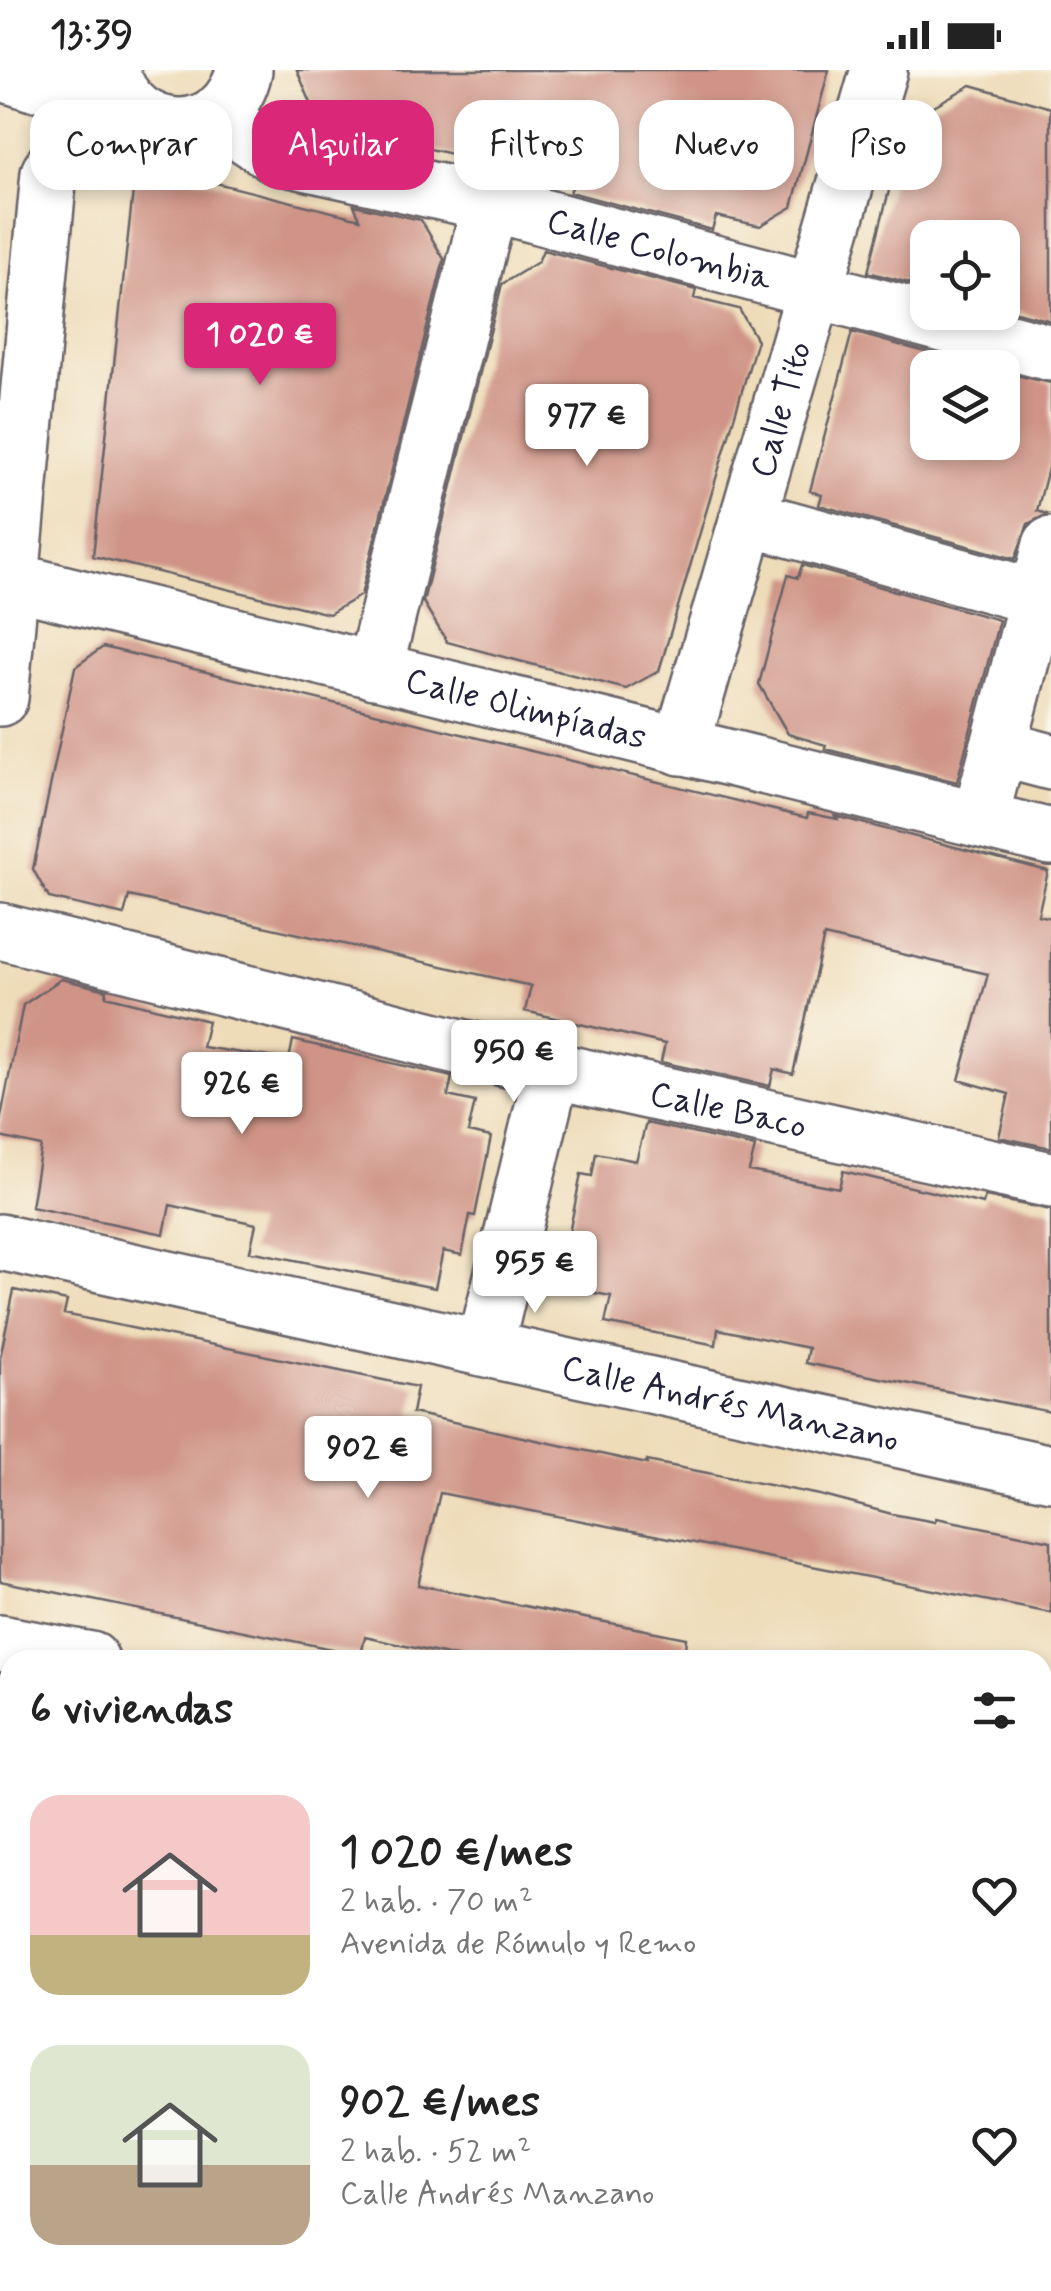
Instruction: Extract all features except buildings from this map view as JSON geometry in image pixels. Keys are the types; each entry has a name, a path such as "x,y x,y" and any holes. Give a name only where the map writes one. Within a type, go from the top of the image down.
{"street":[{"name":"Calle Tito","path":"681,747 879,70"},
{"path":"0,72 33,83 98,71"},
{"path":"98,71 124,100"},
{"path":"84,100 98,71"},
{"name":"Calle Colombia","path":"230,92 278,156 490,203 1051,353"},
{"path":"0,698 6,580 47,190"},
{"path":"374,670 490,203"},
{"path":"749,518 1039,598"},
{"path":"980,818 1051,546"},
{"name":"Calle Olimpíadas","path":"6,580 1051,837"},
{"path":"998,748 1051,762"},
{"name":"Calle Baco","path":"0,931 552,1070 1051,1180"},
{"path":"484,1348 552,1070"},
{"name":"Calle Andrés Manzano","path":"0,1242 1051,1473"},
{"path":"0,1643 37,1650"}]}
